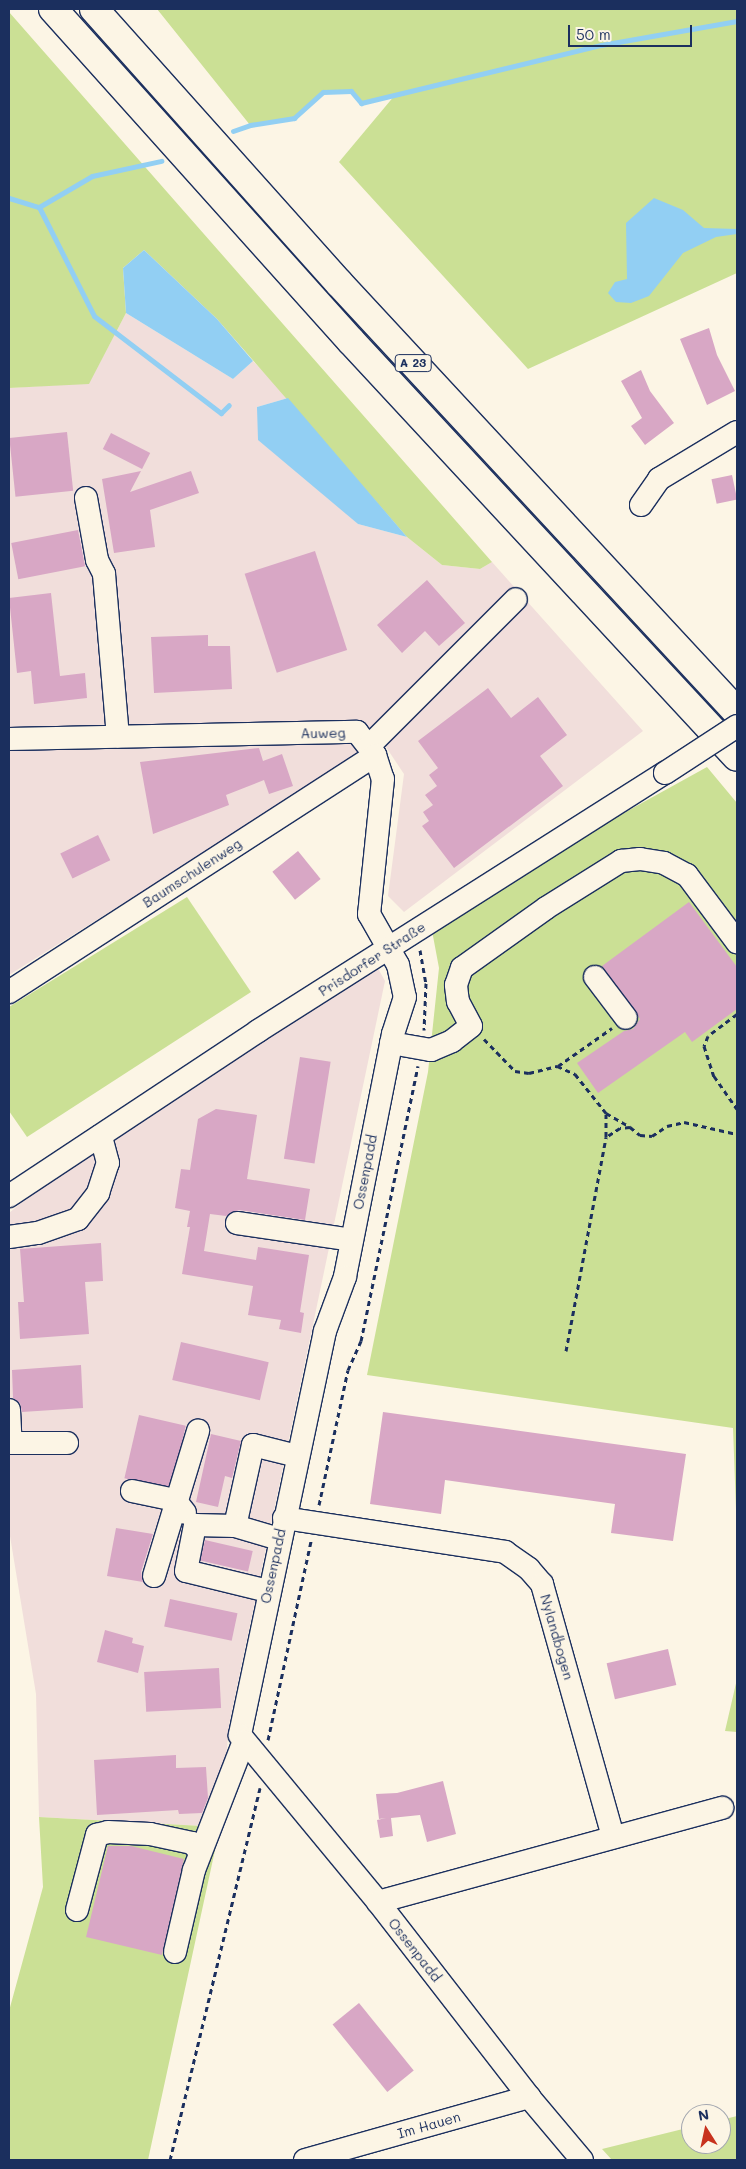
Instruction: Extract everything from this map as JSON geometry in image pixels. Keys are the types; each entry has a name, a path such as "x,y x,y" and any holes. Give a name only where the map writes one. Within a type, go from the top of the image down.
{"highway":[{"name":"A 23","path":"53,9 350,341 737,757"},
{"name":"A 23","path":"94,9 339,284 737,712"}],"street":[{"path":"641,505 659,478 737,432"},
{"path":"86,498 97,560 104,574 118,736"},
{"name":"Baumschulenweg","path":"9,992 372,750 516,599"},
{"name":"Prisdorfer Straße","path":"9,1196 414,932 737,726"},
{"name":"Auweg","path":"9,739 357,732 372,750"},
{"path":"372,750 383,779 369,914 388,950"},
{"path":"391,1043 421,1049 440,1048 471,1026 458,1002 456,986 462,968 546,908 621,861 640,860 664,864 687,875 737,942"},
{"name":"Ossenpadd","path":"388,950 398,965 405,997 391,1043 345,1277 325,1331 240,1722 244,1741 378,1902 530,2096"},
{"path":"595,977 626,1018"},
{"path":"9,1237 38,1234 78,1220 98,1192 108,1163 101,1136"},
{"path":"237,1223 352,1240"},
{"path":"9,1410 11,1443 67,1443"},
{"path":"154,1576 175,1500 198,1431"},
{"path":"235,1526 253,1445 297,1456"},
{"path":"132,1491 175,1500 195,1525 186,1571 268,1590"},
{"name":"Nylandbogen","path":"195,1525 281,1528 315,1523 505,1552 530,1569 542,1584 614,1837"},
{"path":"175,1952 200,1852 244,1741"},
{"path":"378,1902 722,1808"},
{"path":"77,1910 97,1835 108,1832 150,1834 192,1843 200,1852"},
{"path":"530,2096 582,2160"},
{"name":"Im Hauen","path":"305,2160 530,2096"}],"path":[{"path":"170,2160 265,1767 268,1741 348,1370 362,1341 421,1049 426,983 414,932"},
{"path":"737,1014 708,1036 704,1046 714,1076 737,1109"},
{"path":"471,1026 515,1071 529,1073 557,1066 626,1018"},
{"path":"557,1066 575,1074 606,1113 640,1135 652,1136 667,1126 684,1122 737,1134"},
{"path":"566,1351 606,1138 606,1113"},
{"path":"606,1138 620,1128 630,1127"}],"shaded area":[{"path":"126,313 233,379 253,361 288,398 257,407 358,524 407,537 442,565 480,569 492,562 643,731 404,912 388,896 404,774 382,741 9,975 9,388 89,383"},
{"path":"371,956 385,981 229,1725 220,1827 39,1817 36,1694 9,1530 9,1213 101,1137"}],"green space":[{"path":"157,9 737,9 737,273 528,369 339,162 395,95 361,103 351,91 323,92 294,118 250,125"},
{"path":"9,12 492,562 480,569 442,565 407,537 217,319 144,250 123,268 126,313 89,384 9,388"},
{"path":"707,767 737,803 737,1537 733,1428 367,1375 428,1072 439,968 430,920"},
{"path":"187,897 251,992 27,1137 9,1111 9,1007"},
{"path":"737,1679 737,1732 725,1731"},
{"path":"39,1817 220,1827 148,2160 9,2160 9,2011 43,1887"},
{"path":"737,2116 737,2160 612,2160 602,2149 681,2129 681,2154 731,2154 731,2118"}],"water":[{"path":"654,198 683,210 704,228 737,229 737,234 716,237 683,253 649,296 631,303 616,302 608,293 615,282 627,279 626,223"},
{"path":"144,250 217,319 253,361 233,379 126,313 123,268"},
{"path":"288,398 407,537 358,524 258,440 257,407"}],"building":[{"path":"709,328 717,355 735,391 707,405 680,339"},
{"path":"641,370 650,391 674,423 645,445 631,426 642,418 621,381"},
{"path":"67,432 73,491 15,497 9,438"},
{"path":"111,433 150,453 142,469 103,449"},
{"path":"141,471 130,492 191,471 199,493 150,510 155,547 114,553 102,479"},
{"path":"732,475 737,499 717,504 711,479"},
{"path":"78,530 85,566 18,579 11,543"},
{"path":"315,551 347,650 277,673 245,574"},
{"path":"427,580 465,623 439,646 425,631 402,653 377,625"},
{"path":"51,593 60,676 85,673 87,698 34,704 31,671 17,673 9,598"},
{"path":"208,635 208,646 230,646 232,689 154,693 151,637"},
{"path":"488,688 511,718 538,697 567,735 540,756 563,786 454,868 422,826 429,821 423,812 433,805 425,795 437,786 429,775 438,768 418,741"},
{"path":"259,748 263,761 282,754 293,786 269,794 264,780 226,795 229,805 153,834 140,762"},
{"path":"98,835 110,860 73,879 60,853"},
{"path":"298,851 321,879 295,900 272,872"},
{"path":"689,902 737,967 737,1009 692,1042 685,1032 598,1093 577,1063 624,1031 633,1029 640,1019 602,966"},
{"path":"300,1057 331,1062 315,1164 284,1159"},
{"path":"216,1109 257,1115 247,1179 310,1189 305,1220 239,1210 226,1216 210,1214 204,1251 256,1260 258,1247 309,1255 300,1312 304,1313 301,1333 279,1329 281,1320 248,1315 253,1286 182,1274 190,1227 187,1227 190,1211 175,1208 181,1169 190,1170 198,1119"},
{"path":"101,1243 103,1281 85,1282 89,1334 20,1339 18,1302 24,1302 20,1249"},
{"path":"181,1342 269,1362 260,1400 172,1380"},
{"path":"81,1365 83,1408 22,1412 20,1403 13,1398 12,1370"},
{"path":"383,1412 686,1454 673,1541 611,1533 615,1504 445,1480 441,1514 370,1504"},
{"path":"139,1415 186,1426 171,1489 124,1478"},
{"path":"211,1434 241,1441 232,1478 225,1476 218,1507 196,1502"},
{"path":"116,1528 153,1534 141,1572 143,1582 107,1576"},
{"path":"205,1540 253,1551 248,1571 200,1560"},
{"path":"170,1599 237,1613 232,1641 164,1626"},
{"path":"105,1630 133,1638 132,1643 144,1646 138,1673 97,1662"},
{"path":"668,1649 676,1685 615,1699 607,1663"},
{"path":"219,1668 221,1708 146,1712 144,1672"},
{"path":"176,1755 176,1768 206,1767 208,1798 202,1813 179,1814 178,1810 97,1815 94,1760"},
{"path":"443,1781 456,1834 427,1842 420,1815 391,1818 393,1836 380,1838 377,1820 386,1818 379,1819 376,1794 397,1793"},
{"path":"108,1846 131,1846 184,1859 162,1955 86,1937"},
{"path":"359,2003 414,2071 387,2092 333,2024"}],"waterway":[{"path":"233,131 250,125 294,118 323,92 351,91 361,103 601,45 737,21"},
{"path":"39,207 92,176 161,161"},
{"path":"9,198 39,207 94,316 221,413 229,405"}]}
